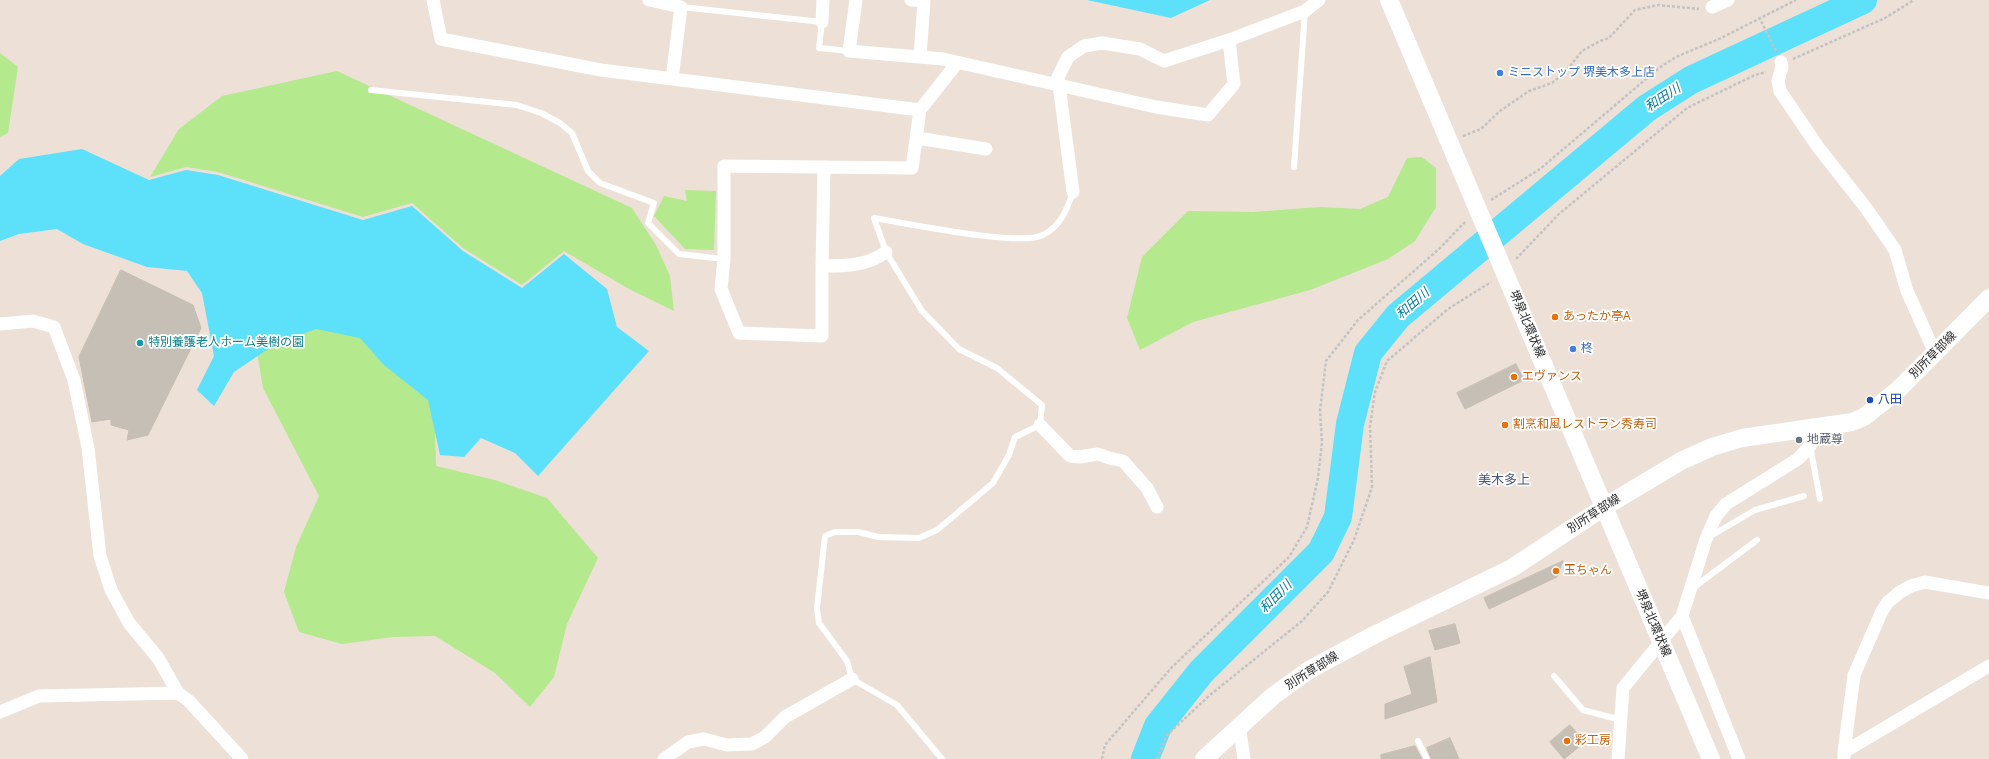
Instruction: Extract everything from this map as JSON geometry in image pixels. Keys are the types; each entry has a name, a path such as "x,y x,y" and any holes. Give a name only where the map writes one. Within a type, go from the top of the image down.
{"main road":[{"name":"堺泉北環状線","path":"1389,0 1711,759"},
{"name":"別所草部線","path":"1204,759 1273,696 1309,670 1374,635 1512,568 1604,507 1681,461 1712,446 1742,438 1852,422 1864,417 1898,390 1989,298"}],"street":[{"path":"433,0 441,39 601,70 920,110"},
{"path":"649,0 681,7 672,79"},
{"path":"822,22 823,0"},
{"path":"856,0 849,51 920,57 958,63 1156,107 1208,116 1234,84 1229,40"},
{"path":"911,0 924,1 920,57"},
{"path":"1073,192 1058,77 1068,56 1084,46 1102,43 1140,49 1164,61 1229,40 1305,11 1319,0"},
{"path":"1712,7 1728,0"},
{"path":"824,167 822,336 739,333 721,289 724,259 724,166 824,167 912,168 920,110 958,63"},
{"path":"1782,65 1778,82 1780,91 1818,147 1866,208 1894,250 1908,291 1935,353"},
{"path":"917,138 986,150"},
{"path":"822,266 856,266 880,257 886,252"},
{"path":"0,324 33,321 54,327 74,380 88,448 100,556 111,590 129,624 158,658 178,693 189,701 242,759"},
{"path":"1040,425 1070,456 1078,457 1098,454 1109,458 1122,460 1147,488 1157,507"},
{"path":"1618,759 1623,688 1682,616 1706,539 1716,516 1726,504 1798,459 1810,446 1812,428"},
{"path":"1844,755 1854,675 1882,611 1888,602 1900,592 1911,586 1925,582 1989,593"},
{"path":"1682,616 1739,759"},
{"path":"1844,755 1989,666"},
{"path":"664,759 688,742 704,739 727,745 752,744 766,737 785,717 852,679"},
{"path":"0,712 39,696 178,693"},
{"path":"1240,725 1244,759"}],"lane":[{"path":"681,7 822,22 819,48 849,51"},
{"path":"1294,167 1305,11"},
{"path":"371,90 517,105 541,113 560,123 572,133 588,171 600,183 654,203 648,223 679,254 724,259"},
{"path":"942,759 897,705 852,679 847,661 819,623 818,608 825,536 836,532 858,532 879,537 919,538 937,530 993,483 1009,454 1015,437 1040,425 1042,405 997,368 959,349 922,311 886,252 874,218 1011,239 1042,236 1057,226 1066,212 1073,192"},
{"path":"1810,446 1820,499"},
{"path":"1706,539 1755,510 1804,496"},
{"path":"1691,589 1757,540"},
{"path":"1554,676 1583,710 1621,720"},
{"path":"1418,741 1426,759"}],"path":[{"path":"1102,759 1105,745 1172,667 1288,557 1307,526 1318,478 1322,442 1320,411 1326,361 1358,320 1480,213 1540,169 1660,68 1676,57 1719,39 1759,17 1796,0"},
{"path":"1157,759 1167,736 1210,695 1302,621 1328,592 1354,540 1372,487 1370,426 1375,392 1387,361 1448,309 1525,249 1559,214 1687,108 1755,75 1782,65 1886,18 1914,0"},
{"path":"1449,142 1481,130 1500,112 1526,93 1552,83 1566,71 1582,52 1600,41 1609,38 1635,10 1658,5 1696,10 1712,7"},
{"path":"1759,17 1782,65"}],"green space":[{"path":"0,53 18,67 8,133 0,137"},
{"path":"337,71 632,208 656,245 670,276 674,311 629,289 564,251 522,285 463,248 412,203 363,217 218,172 186,167 150,177 179,129 222,96"},
{"path":"1422,157 1436,168 1436,207 1415,241 1388,259 1310,290 1193,322 1140,350 1127,318 1142,257 1188,211 1253,212 1320,207 1360,209 1388,197 1407,158"},
{"path":"685,190 716,191 714,250 685,249 654,216 664,196 687,201"},
{"path":"322,318 373,335 434,394 436,466 495,480 547,498 598,558 567,624 554,677 530,707 495,673 435,636 393,637 342,644 299,632 284,592 296,547 319,496 263,388 256,346"}],"water":[{"path":"1087,0 1210,0 1171,18"},
{"path":"82,149 149,180 186,170 218,175 363,220 412,206 463,251 522,288 564,254 607,289 617,327 649,351 538,476 515,453 481,438 464,457 440,455 428,400 384,365 360,338 316,329 277,343 234,372 214,406 197,390 214,356 202,293 187,271 147,267 83,244 57,229 19,234 0,241 0,176 19,159"}],"building":[{"name":"特別養護老人ホーム美樹の園","path":"121,270 193,305 201,328 148,435 127,440 129,430 111,425 111,419 92,422 79,357"},
{"path":"1516,364 1524,380 1465,409 1457,393"},
{"path":"1563,561 1557,577 1489,609 1484,598"},
{"path":"1455,624 1460,643 1435,650 1429,631"},
{"path":"1430,657 1437,702 1385,719 1385,704 1412,694 1404,667"},
{"path":"1570,725 1585,742 1564,759 1550,742"},
{"path":"1450,738 1459,759 1431,759 1427,748"},
{"path":"1415,746 1422,759 1381,759 1381,755"}],"waterway":[{"name":"和田川","path":"1145,759 1158,726 1201,672 1321,552 1338,517 1350,424 1368,353 1398,316 1647,108 1691,80 1863,0"}],"place":[{"name":"ミニストップ 堺美木多上店","path":"1500,73"},
{"name":"あったか亭A","path":"1555,317"},
{"name":"特別養護老人ホーム美樹の園","path":"140,343"},
{"name":"柊","path":"1573,349"},
{"name":"エヴァンス","path":"1514,377"},
{"name":"八田","path":"1870,400"},
{"name":"割烹和風レストラン秀寿司","path":"1505,425"},
{"name":"地蔵尊","path":"1799,440"},
{"name":"玉ちゃん","path":"1556,571"},
{"name":"彩工房","path":"1567,741"}],"district":[{"name":"美木多上","path":"1504,480"}]}
